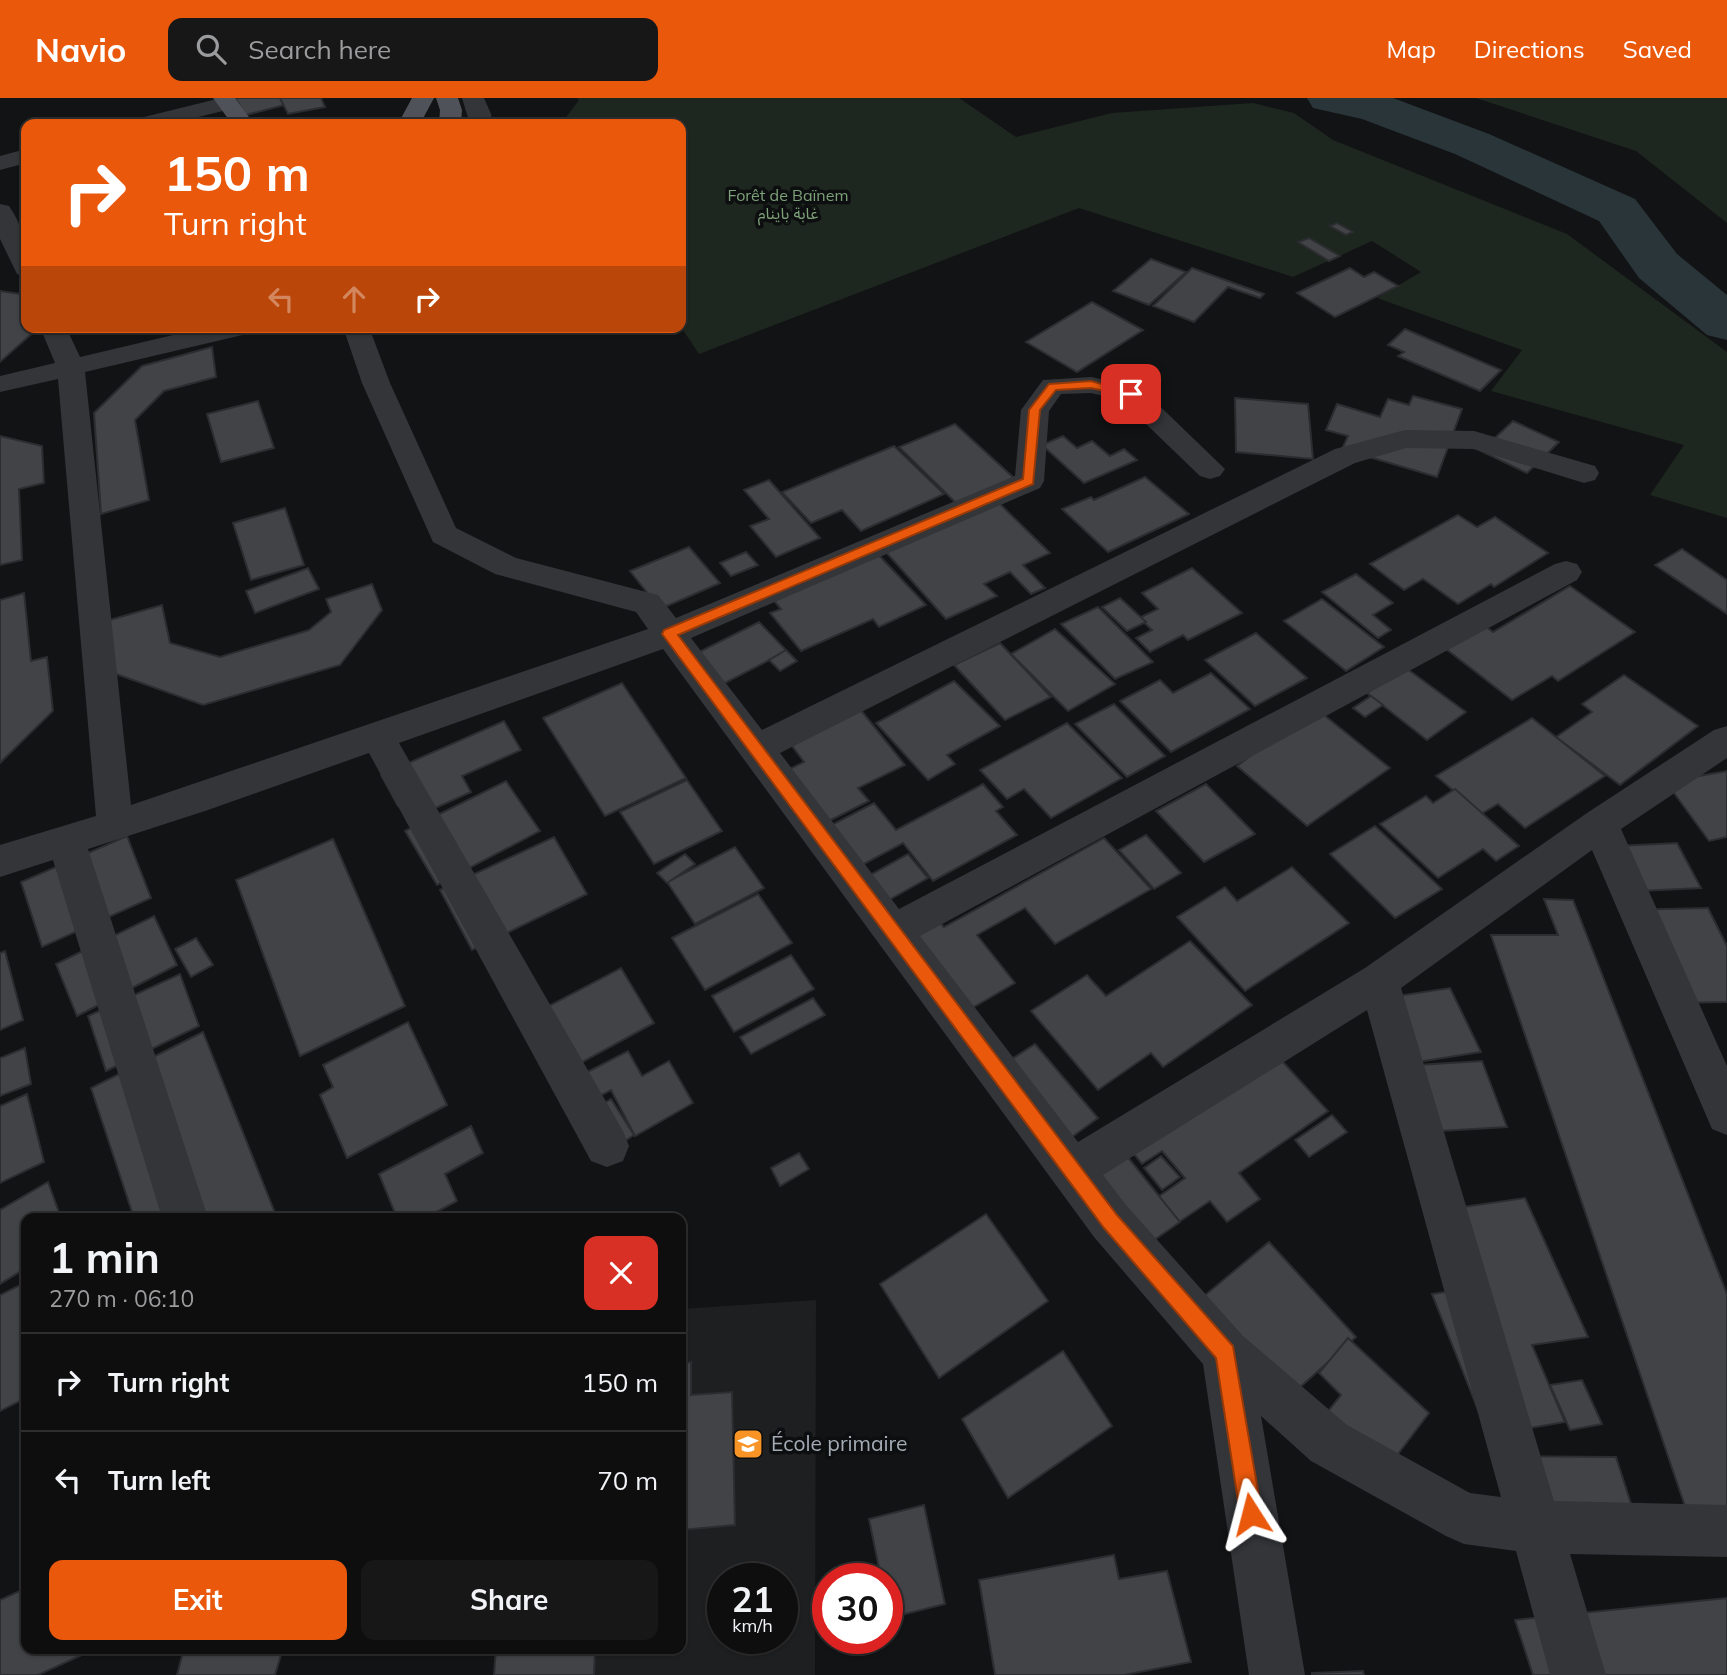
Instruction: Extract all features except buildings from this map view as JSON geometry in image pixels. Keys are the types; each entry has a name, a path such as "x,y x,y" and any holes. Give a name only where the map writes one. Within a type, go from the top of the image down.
{"main road":[{"path":"412,119 423,98"},
{"path":"447,98 450,119"},
{"path":"225,101 239,119"}],"street":[{"path":"473,98 480,119"},
{"path":"162,119 225,101"},
{"path":"0,163 21,157"},
{"path":"0,211 21,258"},
{"path":"55,333 71,368 115,825"},
{"path":"0,384 218,333"},
{"path":"357,333 444,536 506,566 647,603 1110,1221 1226,1353 1329,1443 1464,1518 1535,1527 1727,1531"},
{"path":"0,861 115,825 669,634 1029,481 1035,410 1053,387 1091,385 1131,394 1210,469"},
{"path":"756,749 1345,456 1405,439 1474,440 1584,473"},
{"path":"893,931 1566,572"},
{"path":"377,736 607,1146"},
{"path":"1072,1170 1379,981 1600,824 1727,740"},
{"path":"1600,824 1727,1115"},
{"path":"66,840 183,1213"},
{"path":"1379,981 1578,1675"},
{"path":"1226,1353 1277,1675"}],"shaded area":[{"name":"École primaire","path":"816,1300 815,1563 812,1563 812,1654 815,1654 815,1675 506,1675 509,1654 686,1654 686,1309"}],"green space":[{"name":"Forêt de Baïnem غابة باينام","path":"577,98 959,98 1016,137 1112,113 1253,103 1294,113 1333,140 1567,234 1727,352 1727,518 1650,495 1684,445 1491,391 1522,350 1377,298 1421,272 1372,241 1293,277 1079,208 699,354 685,333 686,119 565,119 579,100"},
{"path":"1476,98 1727,98 1727,223 1636,151"}],"waterway":[{"path":"1330,98 1376,108 1472,144 1617,210 1658,266 1727,323"}],"place":[{"name":"École primaire","path":"748,1444"}],"route":[{"path":"1131,394 1091,385 1053,387 1035,410 1029,481 669,634 1110,1221 1226,1353 1251,1514"}]}
